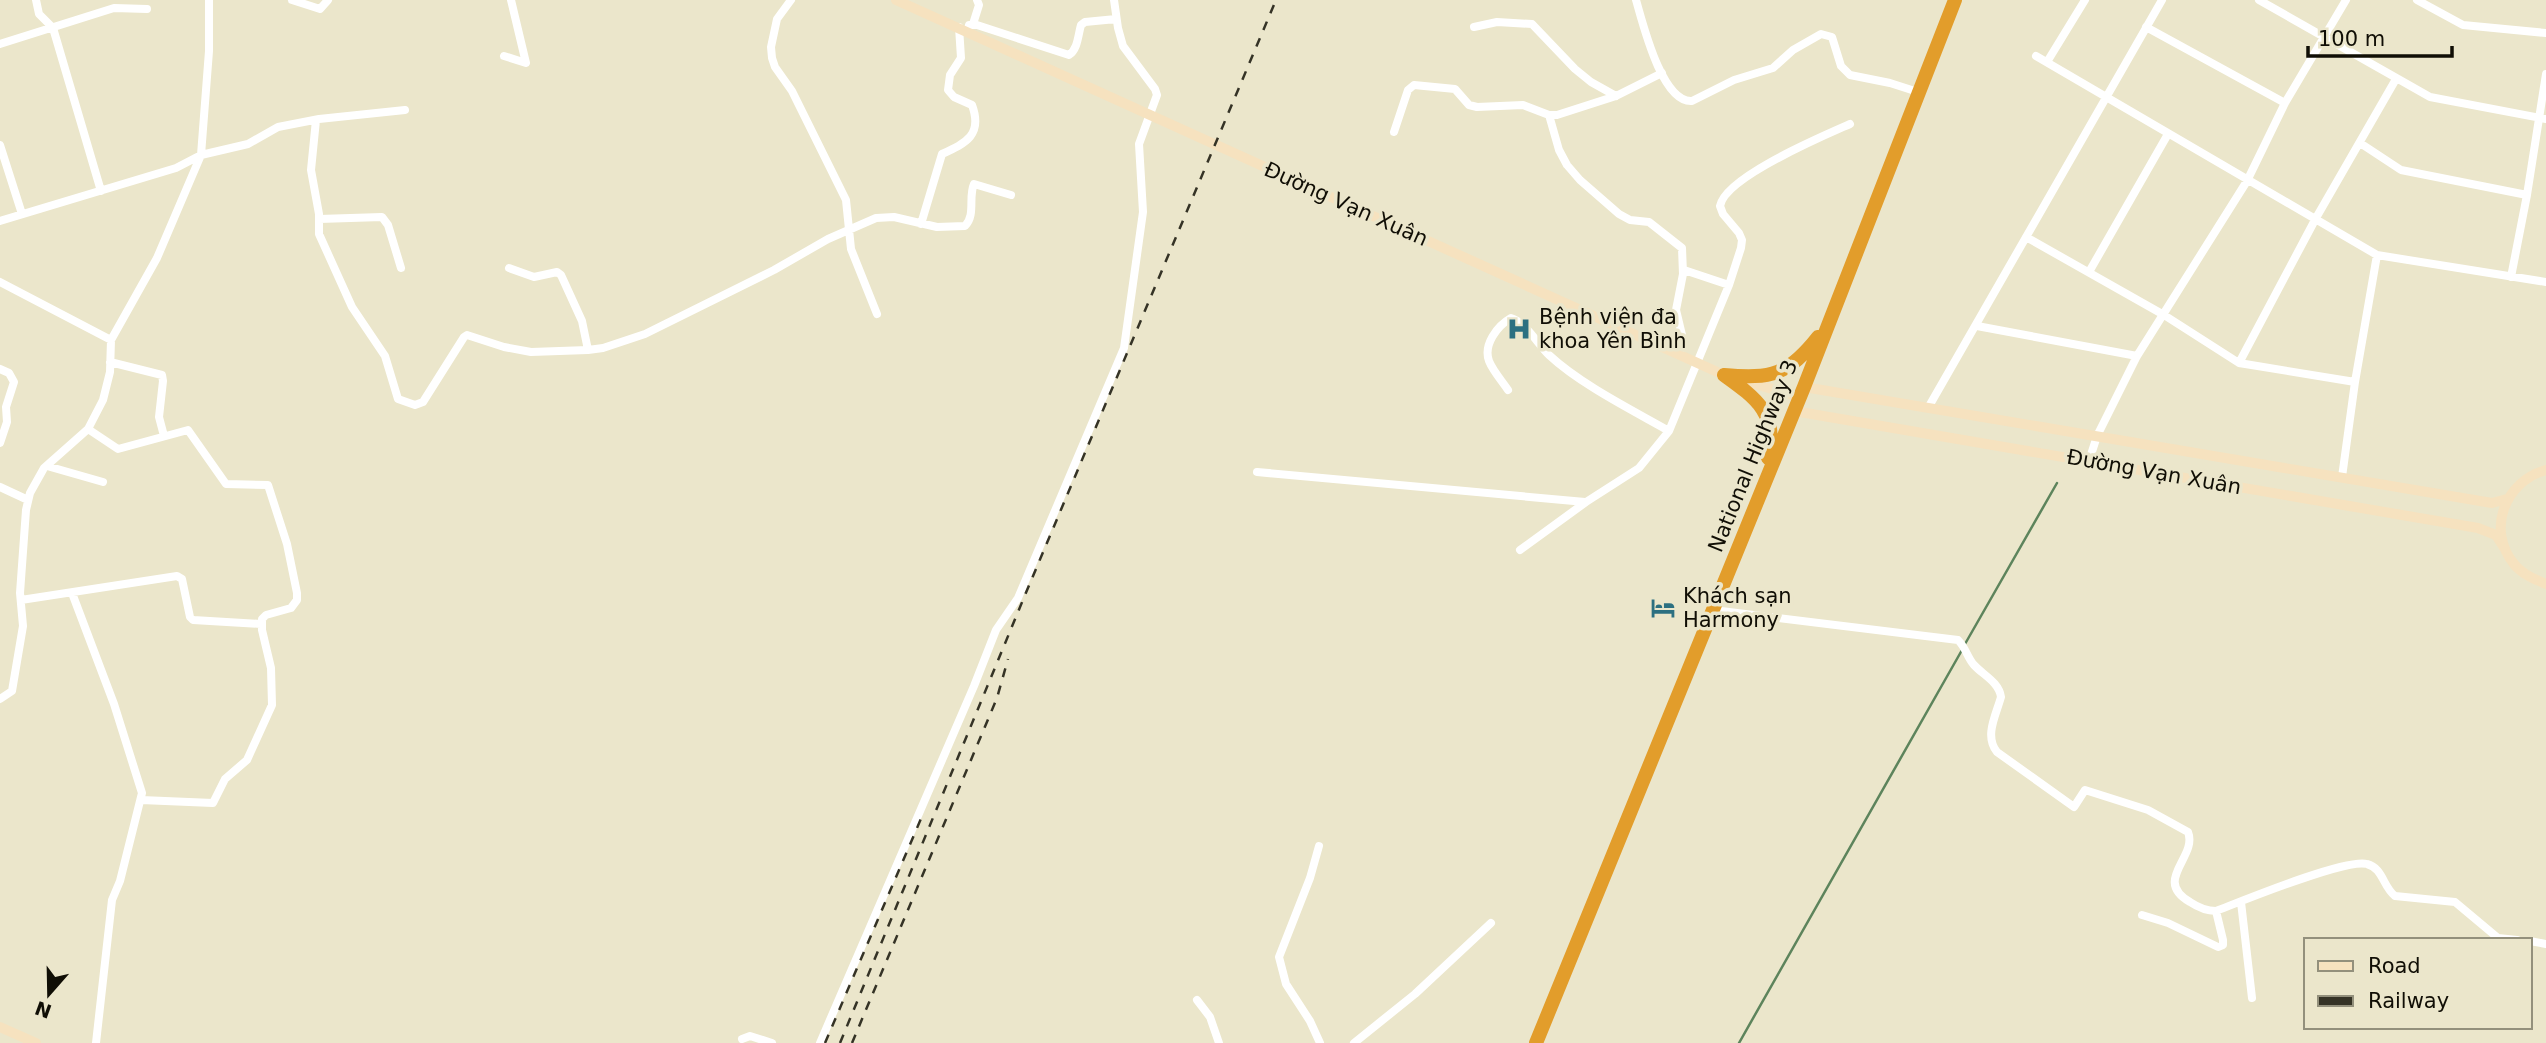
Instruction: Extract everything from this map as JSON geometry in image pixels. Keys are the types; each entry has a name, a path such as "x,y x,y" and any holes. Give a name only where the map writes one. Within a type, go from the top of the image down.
{"highway":[{"name":"National Highway 3","path":"1536,1043 1799,398 1955,0"},
{"path":"1724,375 1765,376 1780,371 1798,360 1828,324"},
{"path":"1724,375 1762,406 1770,423 1771,448 1760,491"}],"street":[{"path":"36,0 39,14 53,28 102,191"},
{"path":"0,699 12,691 23,626 21,600 24,524 28,500 40,473 88,429 103,400 110,372 111,340 157,258 201,155 209,51 209,0"},
{"path":"292,0 320,9 328,0"},
{"path":"504,56 526,63 511,0"},
{"path":"791,0 776,19 771,47 772,58 792,91 846,200 851,249 877,314"},
{"name":"Đường Vạn Xuân","path":"896,0 967,27 1125,106 1724,375 1799,398 2089,461 2478,528 2496,534 2514,565 2528,577 2546,584"},
{"path":"921,224 942,154 960,145 975,131 972,105 954,97 948,90 950,75 961,58 967,27 979,5 977,0"},
{"path":"820,1043 996,630 1018,597 1124,348 1143,212 1139,144 1157,95 1123,46 1114,0"},
{"path":"1636,0 1649,45 1662,73 1679,99 1685,101 1692,101 1734,80 1773,68 1811,38 1827,34 1835,40 1841,66 1850,75 1918,92"},
{"path":"2047,62 2085,0"},
{"path":"1928,408 2162,0"},
{"path":"2259,0 2430,97 2543,119"},
{"path":"2089,461 2097,436 2137,356 2247,181 2285,103 2346,0"},
{"path":"2417,0 2463,25 2546,33"},
{"path":"0,44 53,28 114,4 147,9"},
{"path":"967,27 1023,38 1069,55 1073,53 1081,25 1085,22 1116,19"},
{"path":"1474,27 1497,22 1532,24 1575,69 1616,96"},
{"path":"2146,27 2285,103"},
{"path":"2036,56 2377,255 2546,282"},
{"path":"1394,132 1408,90 1415,85 1455,89 1469,105 1477,107 1523,104 1549,115 1556,115 1616,96 1662,73"},
{"path":"2511,277 2543,119 2546,74"},
{"path":"2239,363 2316,218 2396,79"},
{"path":"0,221 176,168 201,155 248,144 278,127 405,110"},
{"path":"1549,115 1559,150 1567,165 1619,214 1630,220 1648,222 1682,248 1684,270 1675,310 1682,335 1679,355"},
{"path":"316,120 311,170 319,219 318,234 358,317 386,356 396,395 402,401 415,405 423,402 467,335 517,350 589,350 645,334 850,229 884,216 939,227 968,224 971,219 971,189 974,184 1010,195"},
{"path":"1520,550 1639,468 1669,431 1729,285 1742,240 1720,206 1728,190 1800,145 1850,124"},
{"path":"2089,272 2168,134"},
{"path":"2360,143 2401,170 2527,195"},
{"path":"0,145 22,214"},
{"path":"319,219 382,217 388,225 401,268"},
{"path":"2026,237 2164,315 2239,363 2355,382"},
{"path":"2342,477 2377,255"},
{"path":"509,268 534,277 557,272 561,275 582,321 589,350"},
{"path":"1684,270 1729,285"},
{"path":"0,282 111,340"},
{"path":"1508,390 1488,359 1495,332 1511,318 1521,324 1551,358 1604,394 1669,431"},
{"path":"1977,326 2137,356"},
{"path":"110,362 162,375 159,417 163,436"},
{"path":"0,369 9,373 14,382 6,407 7,422 0,443"},
{"name":"Đường Vạn Xuân","path":"1799,398 1928,408 2492,503 2507,499"},
{"path":"88,429 118,449 188,430 193,433 226,484 265,484 271,489 287,544 297,600 289,610 266,615 261,624 270,658 273,695 269,714 247,760 225,779 213,803 141,800"},
{"path":"47,467 103,482"},
{"path":"2505,549 2501,515 2507,499 2519,483 2546,470"},
{"path":"1257,472 1586,502"},
{"path":"0,487 28,500"},
{"path":"21,600 180,576 193,620 261,624"},
{"path":"72,593 114,704 142,793 120,881 112,901 96,1043"},
{"path":"1713,610 1952,638 1964,646 1974,664 2000,690 2001,696 1990,737 1997,752 2074,807 2085,790 2148,810 2188,832 2190,839 2175,880 2176,892 2201,909 2217,911 2322,872 2363,863 2378,870 2390,893 2395,896 2455,902 2498,938"},
{"path":"1319,846 1310,878 1279,957 1286,984 1310,1021 1320,1043"},
{"path":"2241,902 2252,998"},
{"path":"2142,915 2168,923 2218,947 2224,940 2217,911"},
{"path":"1354,1043 1415,994 1491,923"},
{"path":"1197,1000 1210,1017 1219,1043"},
{"path":"0,1027 36,1043"},
{"path":"741,1039 750,1037 772,1043"}],"waterway":[{"path":"1965,644 2057,483"},
{"path":"1739,1043 1962,650"}],"railway":[{"path":"840,1043 1276,0"},
{"path":"852,1043 997,698 1008,659"},
{"path":"825,1043 923,814"}],"place":[{"name":"Bệnh viện đa khoa Yên Bình","path":"1519,329"},
{"name":"Khách sạn Harmony","path":"1663,608"}]}
